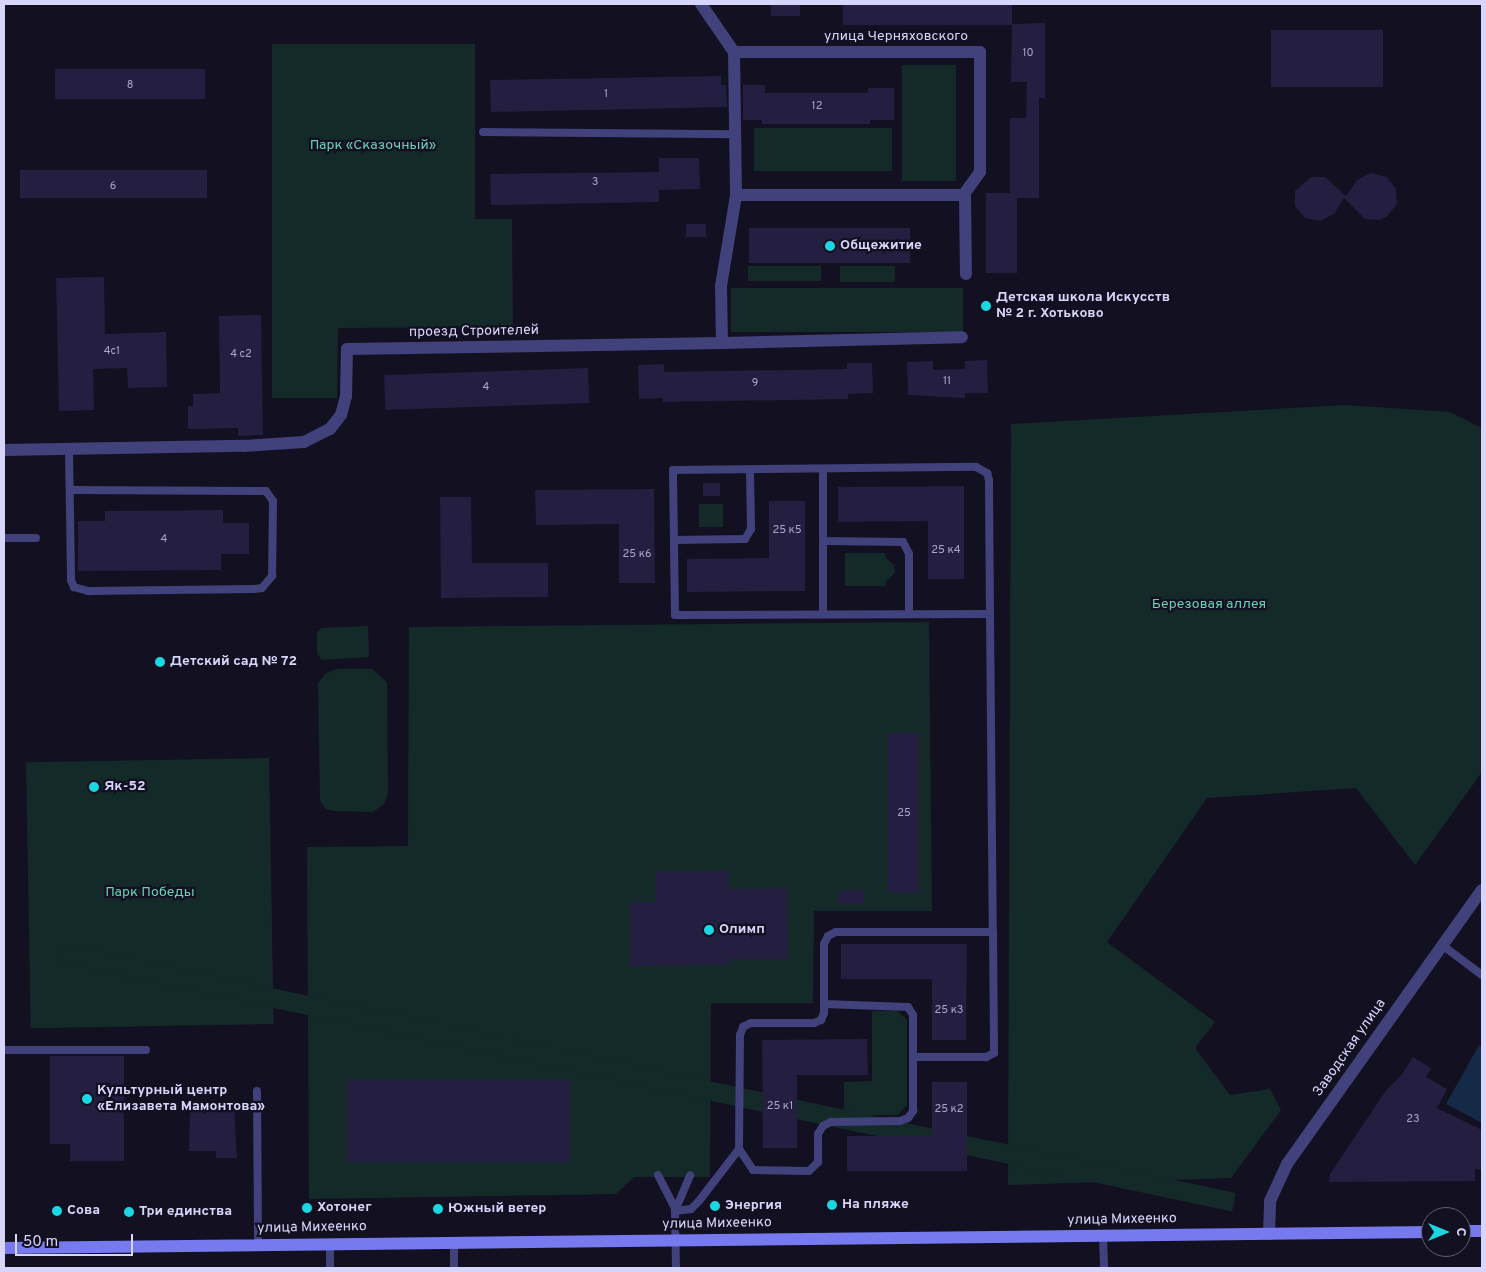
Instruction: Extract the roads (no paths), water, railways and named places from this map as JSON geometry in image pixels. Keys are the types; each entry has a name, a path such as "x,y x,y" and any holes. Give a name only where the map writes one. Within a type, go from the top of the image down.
{"street":[{"path":"701,4 734,52 736,195 721,286 722,343 962,337"},
{"name":"улица Черняховского","path":"734,52 980,52 980,172 962,195"},
{"path":"736,195 965,196 966,274"},
{"name":"проезд Строителей","path":"4,450 253,446 304,442 330,429 341,415 346,396 347,349 722,343"},
{"name":"Заводская улица","path":"1269,1234 1270,1201 1287,1164 1482,890"},
{"name":"улица Михеенко","path":"4,1248 1421,1232"}],"lane":[{"path":"483,132 735,134"},
{"path":"69,449 71,580 79,590 254,589 262,588 272,576 272,501 266,491 70,490"},
{"path":"913,1057 986,1057 994,1053 989,480 982,468 673,470 675,615 990,614"},
{"path":"823,469 823,614"},
{"path":"674,540 745,538 751,529 750,470"},
{"path":"4,538 36,538"},
{"path":"823,541 903,542 909,554 909,614"},
{"path":"824,1004 908,1007 913,1015 913,1111 908,1118 900,1121 831,1122 823,1126 818,1134 818,1162 815,1168 809,1171 758,1171 748,1165 739,1149 740,1035 743,1027 751,1023 814,1023 821,1020 824,1004 824,944 828,936 836,932 993,932"},
{"path":"1442,945 1482,975"},
{"path":"4,1050 146,1050"},
{"path":"257,1091 258,1244"},
{"path":"675,1211 691,1209 739,1149"},
{"path":"658,1175 673,1200 675,1211 676,1268"},
{"path":"675,1211 690,1175"},
{"path":"1103,1236 1104,1268"},
{"path":"454,1242 454,1268"},
{"path":"330,1243 330,1268"}],"water":[{"path":"1479,1045 1482,1047 1482,1123 1446,1104"}],"place":[{"name":"Общежитие","path":"830,246"},
{"name":"Детская школа Искусств № 2 г. Хотьково","path":"986,306"},
{"name":"Детский сад № 72","path":"160,662"},
{"name":"Як-52","path":"94,787"},
{"name":"Олимп","path":"709,930"},
{"name":"Культурный центр «Елизавета Мамонтова»","path":"87,1099"},
{"name":"На пляже","path":"832,1205"},
{"name":"Энергия","path":"715,1206"},
{"name":"Хотонег","path":"307,1208"},
{"name":"Южный ветер","path":"438,1209"},
{"name":"Сова","path":"57,1211"},
{"name":"Три единства","path":"129,1212"}],"park label":[{"name":"Парк «Сказочный»","path":"373,146"},
{"name":"Березовая аллея","path":"1209,605"},
{"name":"Парк Победы","path":"150,893"}]}
